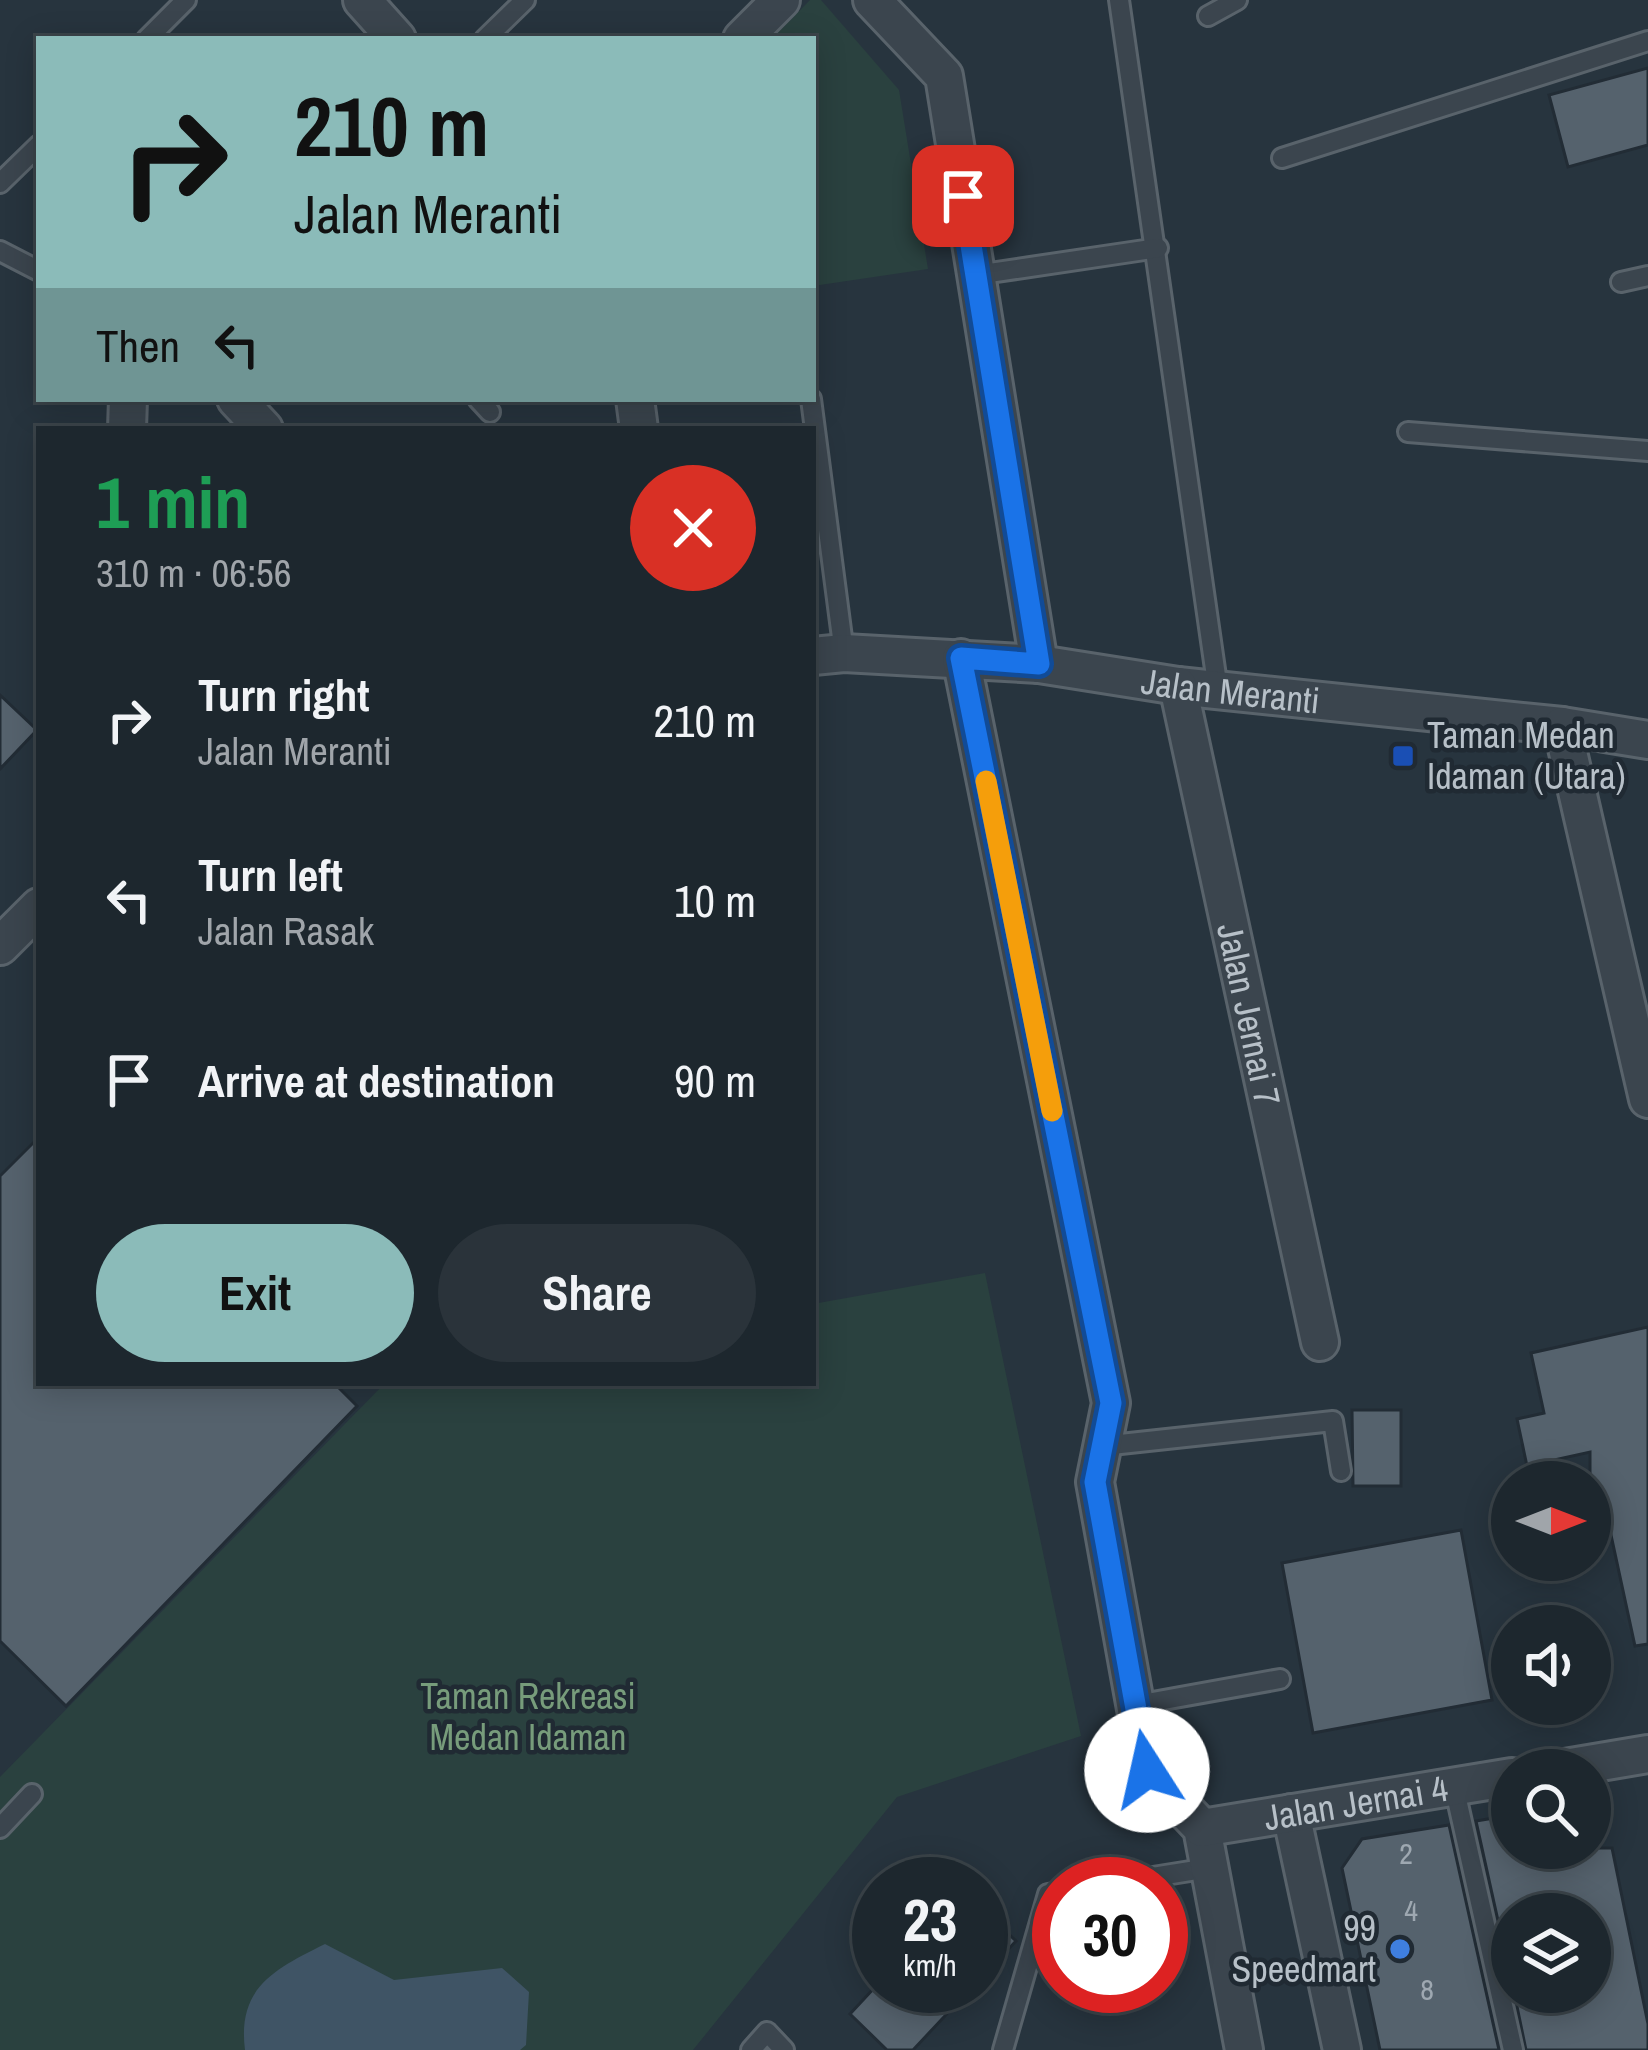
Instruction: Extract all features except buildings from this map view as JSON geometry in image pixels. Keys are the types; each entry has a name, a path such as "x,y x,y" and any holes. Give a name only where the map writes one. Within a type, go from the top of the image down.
{"street":[{"path":"362,0 394,36"},
{"path":"745,36 781,0"},
{"path":"872,0 944,76 1039,664"},
{"path":"239,402 260,426"},
{"name":"Jalan Meranti","path":"828,654 1039,664 1178,686 1562,726 1648,740"},
{"path":"961,658 1111,1403 1095,1482 1147,1770 1202,1828 1244,2050"},
{"name":"Jalan Jernai 7","path":"1178,686 1320,1342"},
{"path":"1562,726 1648,1099"},
{"path":"0,946 36,910"},
{"path":"1611,1765 1646,1762"},
{"name":"Jalan Jernai 4","path":"1202,1828 1491,1780"},
{"path":"1291,1813 1342,2050"}],"lane":[{"path":"149,36 186,0"},
{"path":"488,36 525,0"},
{"path":"1119,0 1218,690"},
{"path":"1208,16 1237,0"},
{"path":"1282,158 1648,41"},
{"path":"0,183 36,148"},
{"path":"976,275 1158,248"},
{"path":"0,251 36,269"},
{"path":"1621,282 1648,276"},
{"path":"1408,432 1648,451"},
{"path":"816,474 828,654"},
{"path":"1102,1446 1333,1420 1340,1471"},
{"path":"1136,1705 1280,1679"},
{"path":"1454,1786 1513,2050"},
{"path":"0,1828 32,1794"},
{"path":"1188,1871 1209,1868"},
{"path":"1003,2050 1032,1949"},
{"path":"752,2050 767,2032 784,2050"}],"green space":[{"path":"810,0 821,0 899,90 928,269 816,286 816,36 775,36"},
{"name":"Taman Rekreasi Medan Idaman","path":"985,1273 1081,1736 897,1797 693,2050 0,2050 0,1777 382,1386 816,1386 816,1303"}],"water":[{"path":"325,1944 394,1980 502,1968 529,1992 526,2045 520,2050 245,2050 247,2010 263,1983"}],"slow traffic":[{"path":"986,781 1052,1111"}],"place":[{"name":"Taman Medan Idaman (Utara)","path":"1403,756"},
{"name":"99 Speedmart","path":"1400,1949"}],"route":[{"path":"963,196 1039,664 961,658 1111,1403 1095,1482 1147,1770"}]}
